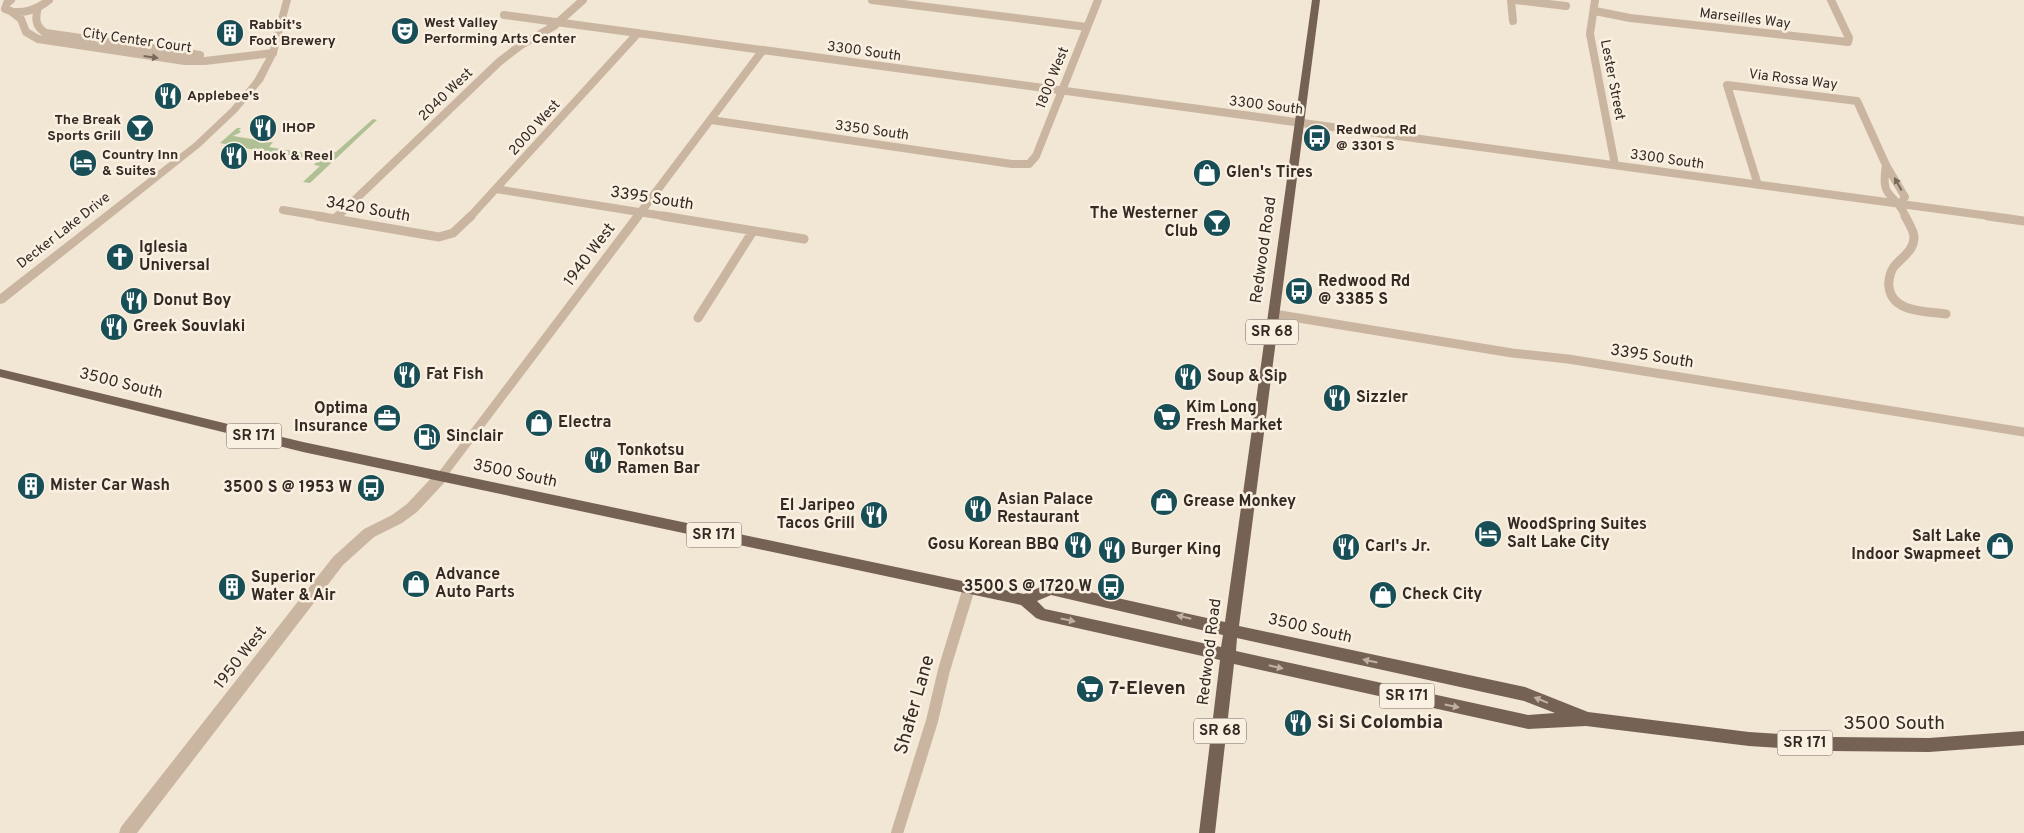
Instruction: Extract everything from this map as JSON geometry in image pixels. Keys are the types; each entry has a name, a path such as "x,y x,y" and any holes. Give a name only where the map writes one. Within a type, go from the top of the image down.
{"main road":[{"name":"Redwood Road","path":"1208,833 1231,629 1316,0"},
{"name":"3500 South","path":"0,373 229,430 440,478 1025,600 1042,614 1528,722 1586,718 1749,739 1831,744 1929,745 2024,738"},
{"name":"3500 South","path":"1025,600 1050,589 1231,629 1274,641 1525,694 1586,718"}],"street":[{"name":"City Center Court","path":"11,0 5,6 5,9 21,19 24,30 29,35 44,40 185,61 204,61 274,50"},
{"path":"12,12 24,12 38,8 49,0"},
{"name":"Decker Lake Drive","path":"0,300 218,126 252,89 274,50 287,0"},
{"name":"2040 West","path":"335,220 499,62 521,45 558,22 583,0"},
{"path":"872,0 1087,27"},
{"name":"1800 West","path":"1029,164 1036,156 1098,0"},
{"path":"1511,0 1513,21"},
{"path":"1515,0 1566,6"},
{"name":"Lester Street","path":"1595,0 1590,34 1615,165"},
{"name":"Marseilles Way","path":"1594,11 1630,18 1848,42 1849,38 1831,0"},
{"name":"City Center Court","path":"38,8 35,16 38,28 46,33 58,36 194,55 274,50"},
{"name":"3300 South","path":"504,15 2024,221"},
{"name":"2000 West","path":"448,236 458,230 638,33"},
{"name":"1940 West","path":"440,478 763,50"},
{"name":"Via Rossa Way","path":"1758,185 1726,85 1857,101 1886,165"},
{"name":"3350 South","path":"711,120 1007,164 1029,164"},
{"path":"1886,165 1883,183 1888,195 1900,204 1911,228 1913,244 1910,251 1892,269 1888,284 1890,295 1896,303 1906,308 1946,314"},
{"path":"1886,165 1905,197 1900,204"},
{"name":"3395 South","path":"496,189 804,240"},
{"name":"3420 South","path":"283,210 431,236 448,236"},
{"path":"698,318 753,231"},
{"name":"3395 South","path":"1274,314 1512,353 1568,359 2024,432"},
{"name":"1950 West","path":"127,833 338,561 369,533 397,519 412,508 440,478"},
{"name":"Shafer Lane","path":"897,833 932,721 944,670 969,588"}],"green space":[{"path":"373,119 377,120 310,183 303,182 320,166 314,165 318,160 283,154 279,155 220,143 237,128 241,128 239,130 241,132 233,136 257,140 260,143 273,142 269,147 323,156 328,152 336,152"}],"place":[{"name":"West Valley Performing Arts Center","path":"405,31"},
{"name":"Rabbit's Foot Brewery","path":"230,33"},
{"name":"Applebee's","path":"168,96"},
{"name":"The Break Sports Grill","path":"140,128"},
{"name":"IHOP","path":"263,128"},
{"name":"Redwood Rd @ 3301 S","path":"1317,138"},
{"name":"Hook & Reel","path":"234,156"},
{"name":"Country Inn & Suites","path":"83,163"},
{"name":"Glen's Tires","path":"1207,173"},
{"name":"The Westerner Club","path":"1217,223"},
{"name":"Iglesia Universal","path":"120,257"},
{"name":"Redwood Rd @ 3385 S","path":"1299,291"},
{"name":"Donut Boy","path":"134,301"},
{"name":"Greek Souvlaki","path":"114,327"},
{"name":"Fat Fish","path":"407,375"},
{"name":"Soup & Sip","path":"1188,377"},
{"name":"Sizzler","path":"1337,398"},
{"name":"Kim Long Fresh Market","path":"1167,417"},
{"name":"Optima Insurance","path":"387,418"},
{"name":"Electra","path":"539,423"},
{"name":"Sinclair","path":"427,437"},
{"name":"Tonkotsu Ramen Bar","path":"598,460"},
{"name":"Mister Car Wash","path":"31,486"},
{"name":"3500 S @ 1953 W","path":"371,488"},
{"name":"Grease Monkey","path":"1164,502"},
{"name":"Asian Palace Restaurant","path":"978,509"},
{"name":"El Jaripeo Tacos Grill","path":"874,515"},
{"name":"WoodSpring Suites Salt Lake City","path":"1488,534"},
{"name":"Gosu Korean BBQ","path":"1078,545"},
{"name":"Salt Lake Indoor Swapmeet","path":"2000,546"},
{"name":"Carl's Jr.","path":"1346,547"},
{"name":"Burger King","path":"1112,550"},
{"name":"Advance Auto Parts","path":"416,584"},
{"name":"Superior Water & Air","path":"232,587"},
{"name":"3500 S @ 1720 W","path":"1111,587"},
{"name":"Check City","path":"1383,595"},
{"name":"7-Eleven","path":"1090,689"},
{"name":"Si Si Colombia","path":"1298,723"}]}
